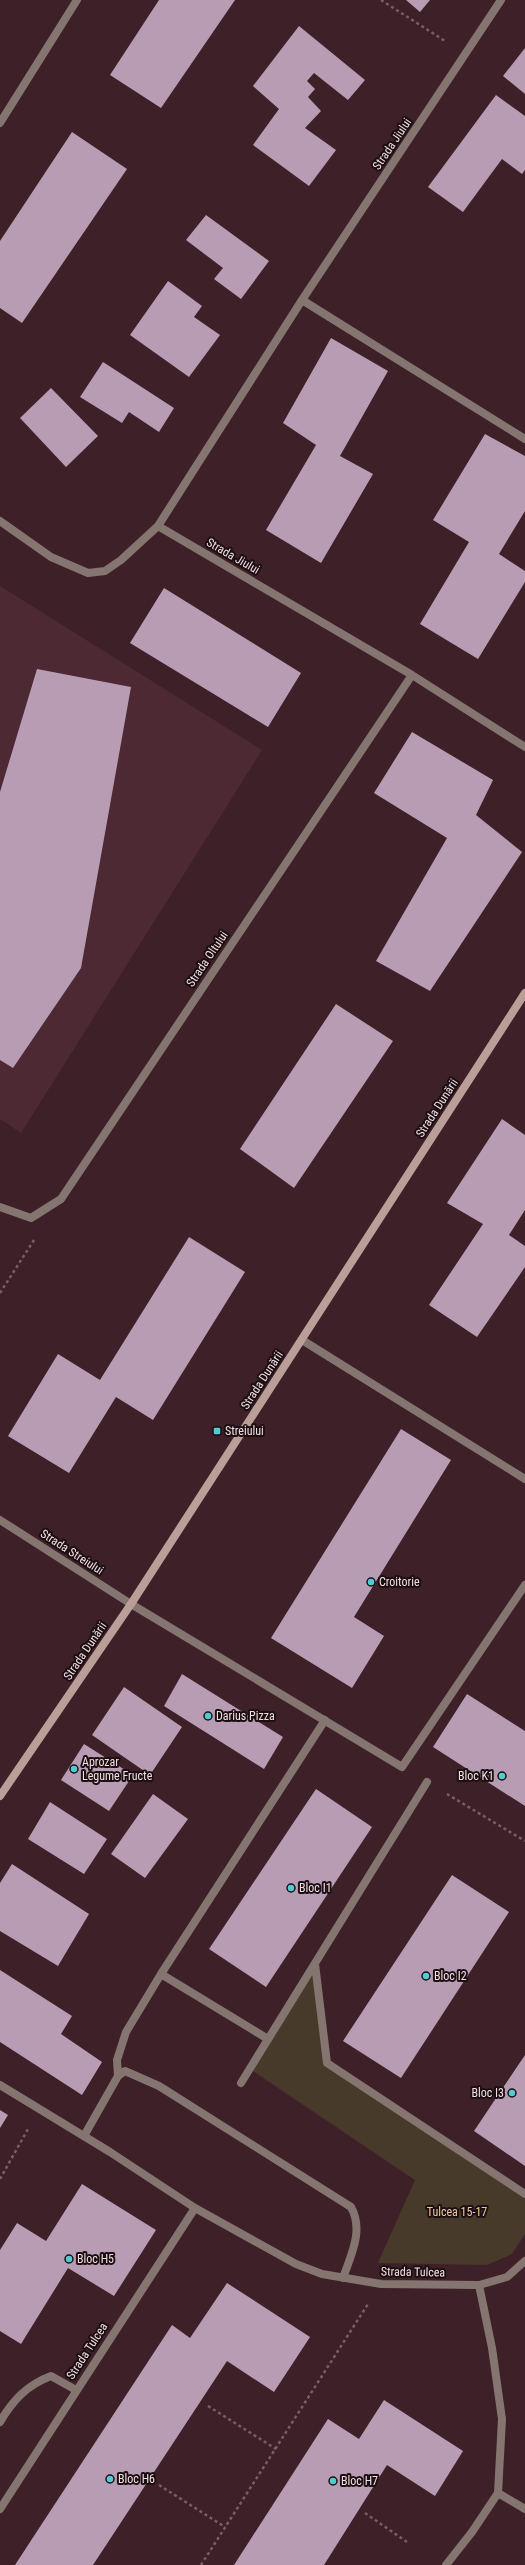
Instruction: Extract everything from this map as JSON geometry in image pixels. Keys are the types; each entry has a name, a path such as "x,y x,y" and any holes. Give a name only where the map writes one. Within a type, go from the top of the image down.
{"street":[{"path":"0,123 77,0"},
{"name":"Strada Jiului","path":"500,0 466,55 302,300 158,526 412,675 525,747"},
{"path":"302,300 525,439"},
{"path":"0,521 51,557 88,573 105,571 121,560 158,526"},
{"name":"Strada Oltului","path":"0,1207 31,1218 61,1199 412,675"},
{"name":"Strada Dunării","path":"0,1796 131,1604 525,993"},
{"path":"302,1340 525,1479"},
{"name":"Strada Streiului","path":"0,1520 131,1604 402,1767 525,1585"},
{"path":"118,2076 117,2060 126,2032 161,1974 325,1720"},
{"path":"241,2084 427,1782"},
{"path":"315,1964 327,2063 525,2194"},
{"path":"161,1974 268,2040"},
{"path":"84,2136 118,2076 125,2071 134,2073 159,2086 351,2207 357,2218 357,2231 343,2278"},
{"name":"Strada Tulcea","path":"0,2085 84,2136 195,2208 296,2264 322,2274 381,2284 479,2285 507,2277 525,2261"},
{"name":"Strada Tulcea","path":"0,2509 195,2208"},
{"path":"446,2565 472,2532 498,2493 502,2419 492,2348 479,2285"},
{"path":"0,2422 21,2393 35,2382 51,2376 76,2390"},
{"path":"498,2493 525,2509"}],"path":[{"path":"381,0 466,55"},
{"path":"0,1293 35,1239"},
{"path":"427,1782 525,1841"},
{"path":"0,2179 39,2109"},
{"path":"201,2565 381,2284"},
{"path":"208,2406 276,2449"},
{"path":"159,2485 225,2528"},
{"path":"365,2513 407,2542"}],"shaded area":[{"path":"0,586 262,750 21,1133 0,1119"}],"green space":[{"name":"Tulcea 15-17","path":"315,1964 327,2063 525,2194 525,2234 512,2254 487,2265 378,2263 415,2180 250,2069"}],"building":[{"path":"159,0 235,0 161,108 110,75"},
{"path":"406,0 430,0 420,12"},
{"path":"299,26 365,80 348,100 314,73 307,81 315,89 308,97 321,111 305,128 336,150 309,186 253,145 279,109 253,86"},
{"path":"525,48 525,94 503,76"},
{"path":"496,95 525,116 525,170 522,174 502,159 463,212 428,187"},
{"path":"72,132 127,169 22,323 0,308 0,241"},
{"path":"206,215 269,261 241,299 214,279 223,268 186,240"},
{"path":"168,281 202,306 194,317 220,335 189,377 130,335"},
{"path":"331,338 388,371 340,456 373,474 321,563 266,530 316,445 283,423"},
{"path":"103,362 174,408 159,432 129,412 122,423 80,397"},
{"path":"51,388 98,436 66,467 20,418"},
{"path":"485,434 525,456 525,511 499,554 525,571 525,582 478,659 420,624 469,542 433,520"},
{"path":"164,588 301,673 268,727 130,643"},
{"path":"37,669 131,687 81,968 13,1068 0,1060 0,792"},
{"path":"412,732 493,780 476,815 522,852 430,991 376,961 447,838 374,793"},
{"path":"336,1004 393,1041 294,1188 240,1149"},
{"path":"502,1119 525,1135 525,1210 509,1235 525,1246 525,1267 477,1337 429,1305 483,1224 447,1203"},
{"path":"189,1237 245,1272 153,1420 116,1397 69,1473 8,1436 58,1354 100,1380"},
{"path":"401,1429 451,1460 354,1617 384,1636 352,1688 271,1638"},
{"path":"182,1674 283,1737 264,1769 164,1706"},
{"path":"124,1687 182,1727 150,1775 92,1735"},
{"name":"Bloc K1","path":"467,1694 525,1731 525,1806 433,1747"},
{"path":"84,1744 133,1775 109,1811 61,1780"},
{"name":"Bloc I1","path":"316,1789 372,1827 266,1987 209,1949"},
{"path":"153,1794 188,1819 145,1878 111,1854"},
{"path":"50,1802 107,1839 84,1874 28,1839"},
{"path":"12,1864 89,1914 58,1966 0,1931 0,1883"},
{"name":"Bloc I2","path":"452,1875 509,1912 401,2078 343,2041"},
{"path":"0,1970 72,2016 61,2034 102,2062 82,2095 0,2042"},
{"name":"Bloc I3","path":"525,2055 525,2166 474,2131"},
{"path":"0,2110 8,2115 0,2128"},
{"name":"Bloc H5","path":"82,2184 156,2230 114,2296 68,2268 21,2344 0,2331 0,2250 17,2223 46,2241"},
{"name":"Bloc H6","path":"227,2283 310,2337 274,2392 227,2361 93,2565 15,2565 172,2325 190,2338"},
{"name":"Bloc H7","path":"384,2400 463,2451 435,2496 387,2465 324,2565 234,2565 328,2419 359,2439"}],"place":[{"name":"Streiului","path":"217,1431"},
{"name":"Croitorie","path":"371,1582"},
{"name":"Darius Pizza","path":"208,1716"},
{"name":"Aprozar Legume Fructe","path":"74,1769"},
{"name":"Bloc K1","path":"502,1776"},
{"name":"Bloc I1","path":"291,1888"},
{"name":"Bloc I2","path":"426,1976"},
{"name":"Bloc I3","path":"512,2093"},
{"name":"Bloc H5","path":"69,2259"},
{"name":"Bloc H6","path":"110,2479"},
{"name":"Bloc H7","path":"333,2481"}]}
